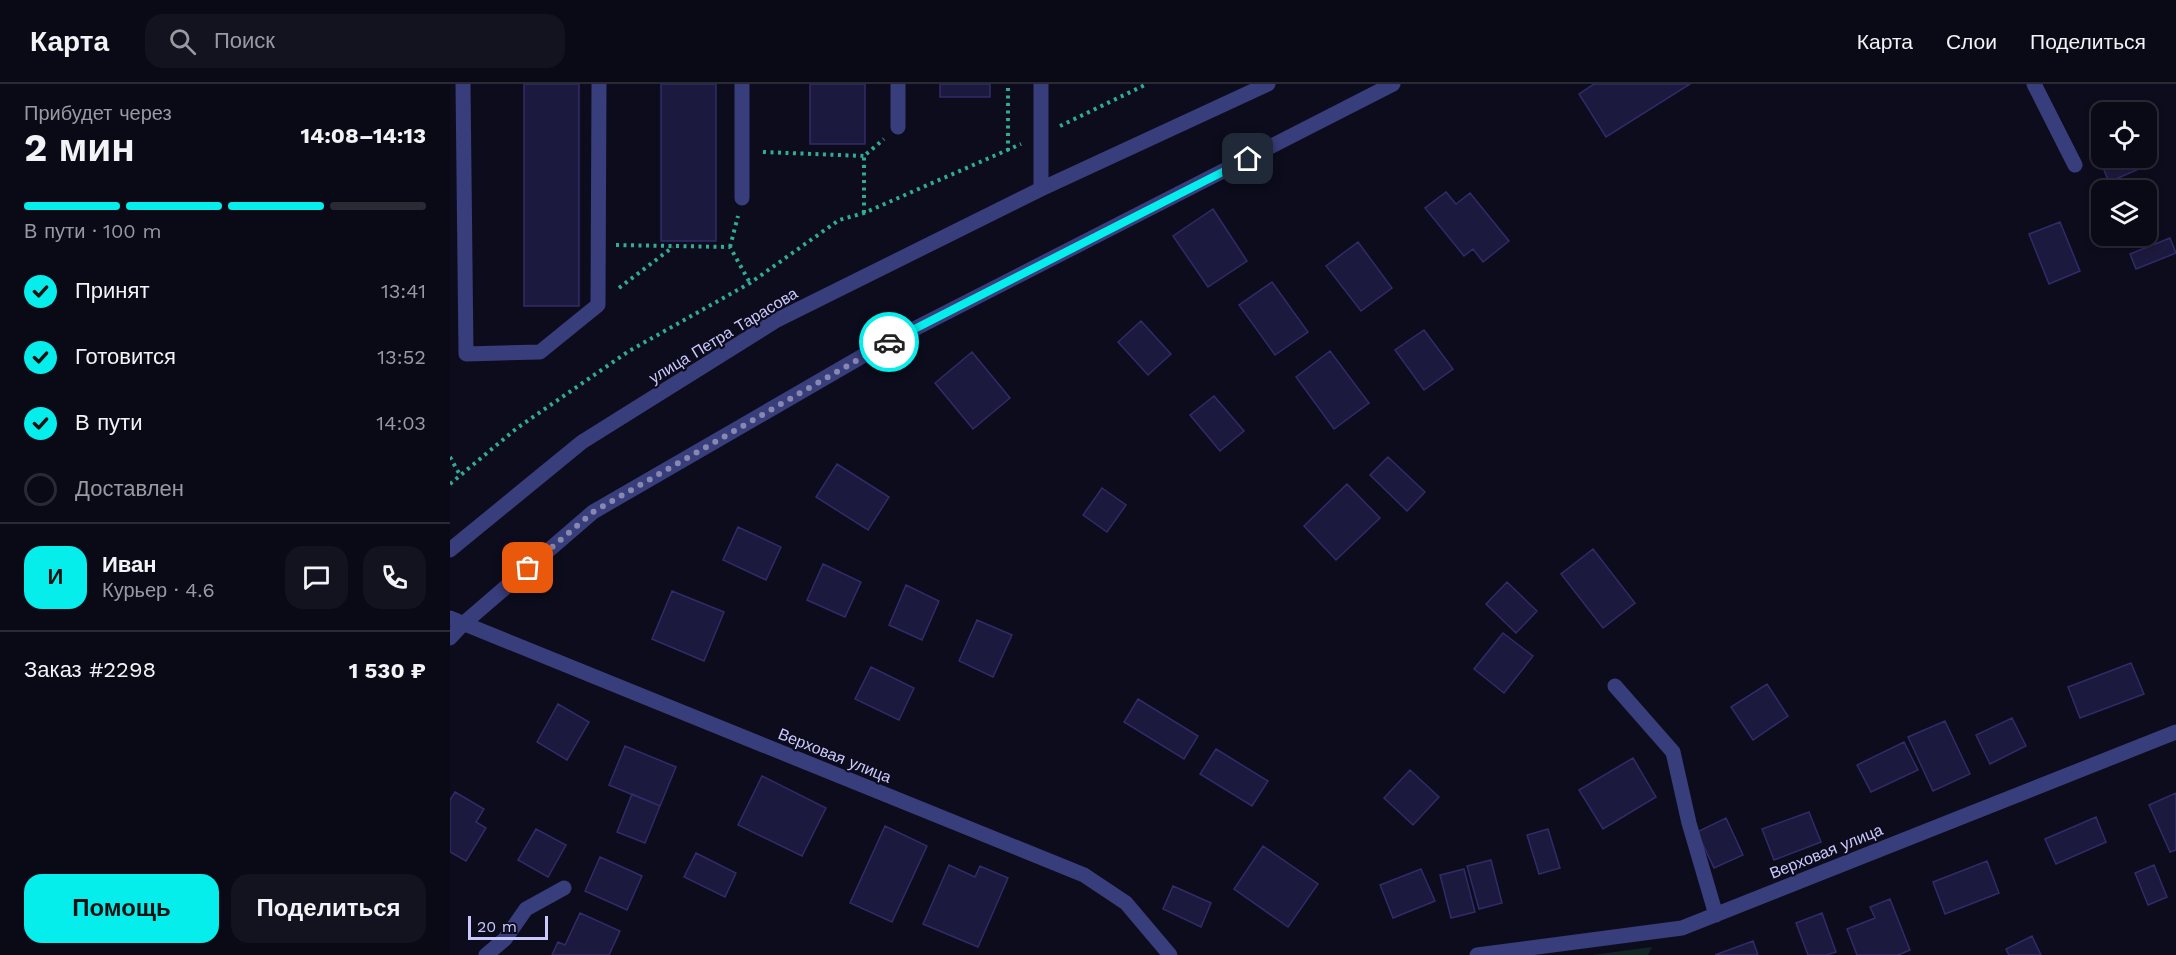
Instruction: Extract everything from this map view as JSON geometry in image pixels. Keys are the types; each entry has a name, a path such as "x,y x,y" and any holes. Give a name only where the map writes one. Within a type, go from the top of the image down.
{"street":[{"path":"463,84 466,354 540,352 598,305 599,84"},
{"path":"742,84 742,198"},
{"path":"898,84 898,127"},
{"path":"1041,84 1041,189"},
{"name":"улица Петра Тарасова","path":"450,550 582,442 777,320 1041,189 1268,84"},
{"path":"450,638 456,621 593,512 873,350 1393,84"},
{"path":"2034,84 2075,165"},
{"name":"Верховая улица","path":"456,621 1084,875 1126,903 1170,955"},
{"path":"1615,686 1673,752 1689,824 1716,915"},
{"name":"Верховая улица","path":"1477,955 1682,928 2176,732"},
{"path":"486,955 505,939 526,909 564,888"}],"path":[{"path":"1008,84 1008,151"},
{"path":"450,484 517,428 629,351 750,282 839,220 864,213 1008,151 1147,84"},
{"path":"742,151 864,156 898,127"},
{"path":"864,156 864,213"},
{"path":"742,198 730,247 750,282"},
{"path":"598,245 730,247"},
{"path":"598,305 673,246"},
{"path":"450,457 460,475"}],"green space":[{"path":"1652,947 1648,955 1592,955"}],"building":[{"path":"524,84 579,84 579,306 524,306"},
{"path":"661,84 716,84 716,241 661,241"},
{"path":"810,84 865,84 865,144 810,144"},
{"path":"940,84 990,84 990,97 940,97"},
{"path":"1594,84 1690,84 1606,137 1579,94"},
{"path":"2103,168 2141,168 2114,180 2108,180"},
{"path":"1446,192 1456,204 1470,193 1509,241 1483,262 1473,249 1464,256 1425,208"},
{"path":"1213,209 1247,261 1208,287 1173,236"},
{"path":"2060,222 2080,271 2049,284 2029,234"},
{"path":"2170,238 2176,253 2136,269 2130,254 2150,246 2157,246 2157,243"},
{"path":"1358,242 1392,288 1361,311 1326,266"},
{"path":"1272,282 1308,332 1275,355 1239,305"},
{"path":"1141,321 1171,354 1148,375 1118,342"},
{"path":"1424,330 1453,369 1424,390 1395,350"},
{"path":"1330,351 1369,403 1334,429 1296,377"},
{"path":"972,352 1010,398 973,429 935,383"},
{"path":"1214,396 1244,431 1220,451 1190,415"},
{"path":"1388,457 1425,492 1407,511 1370,475"},
{"path":"837,464 889,497 868,530 816,497"},
{"path":"1347,484 1380,518 1336,560 1304,526"},
{"path":"1102,488 1126,505 1107,532 1083,515"},
{"path":"738,527 781,547 766,580 723,560"},
{"path":"1593,549 1635,603 1603,628 1561,574"},
{"path":"823,564 861,582 845,617 807,600"},
{"path":"1507,582 1537,611 1516,633 1486,604"},
{"path":"906,585 939,601 922,640 889,625"},
{"path":"672,591 724,612 704,661 652,639"},
{"path":"977,620 1012,635 993,677 959,661"},
{"path":"1503,633 1533,656 1504,693 1474,669"},
{"path":"2131,663 2144,694 2080,718 2068,687"},
{"path":"871,667 914,688 899,720 855,699"},
{"path":"1767,684 1788,716 1753,740 1731,707"},
{"path":"1138,699 1198,736 1184,759 1124,722"},
{"path":"558,704 589,722 567,760 537,742"},
{"path":"2012,718 2026,746 1990,764 1976,735"},
{"path":"1945,721 1970,774 1933,791 1908,737"},
{"path":"1904,742 1918,770 1871,792 1857,765"},
{"path":"625,746 676,767 660,806 609,785"},
{"path":"1216,749 1268,781 1252,806 1200,774"},
{"path":"1633,758 1656,797 1603,829 1579,790"},
{"path":"1410,770 1439,797 1413,825 1384,798"},
{"path":"762,776 826,808 802,856 738,825"},
{"path":"455,792 484,809 476,822 486,828 466,861 450,852 450,800"},
{"path":"2176,793 2176,850 2170,852 2149,805"},
{"path":"632,794 660,806 645,843 617,832"},
{"path":"1809,812 1821,842 1774,860 1762,829"},
{"path":"2096,817 2106,842 2056,864 2045,839"},
{"path":"1726,818 1743,855 1714,868 1697,832"},
{"path":"885,826 927,846 892,922 850,903"},
{"path":"536,829 566,845 548,877 518,860"},
{"path":"1548,829 1560,868 1539,874 1527,835"},
{"path":"1263,846 1318,884 1288,927 1234,889"},
{"path":"696,853 736,873 725,897 684,877"},
{"path":"600,857 642,876 627,910 585,891"},
{"path":"1491,860 1502,903 1479,909 1467,866"},
{"path":"1987,861 1999,893 1945,914 1933,882"},
{"path":"949,865 975,877 980,866 1008,878 978,947 923,924"},
{"path":"2154,865 2167,897 2148,905 2135,873"},
{"path":"1421,869 1435,901 1393,918 1380,885"},
{"path":"1464,869 1475,912 1451,918 1440,875"},
{"path":"1173,886 1211,903 1201,927 1163,909"},
{"path":"1890,899 1910,950 1898,955 1857,955 1847,929 1875,918 1870,907"},
{"path":"580,913 620,931 609,955 552,955 558,942 565,945"},
{"path":"1822,913 1836,952 1827,955 1808,955 1796,923"},
{"path":"2032,936 2041,955 2009,955 2006,949"},
{"path":"1753,941 1758,955 1715,955"}],"way so far":[{"path":"528,568 593,512 889,342"}],"route":[{"path":"889,342 1248,159"}]}
